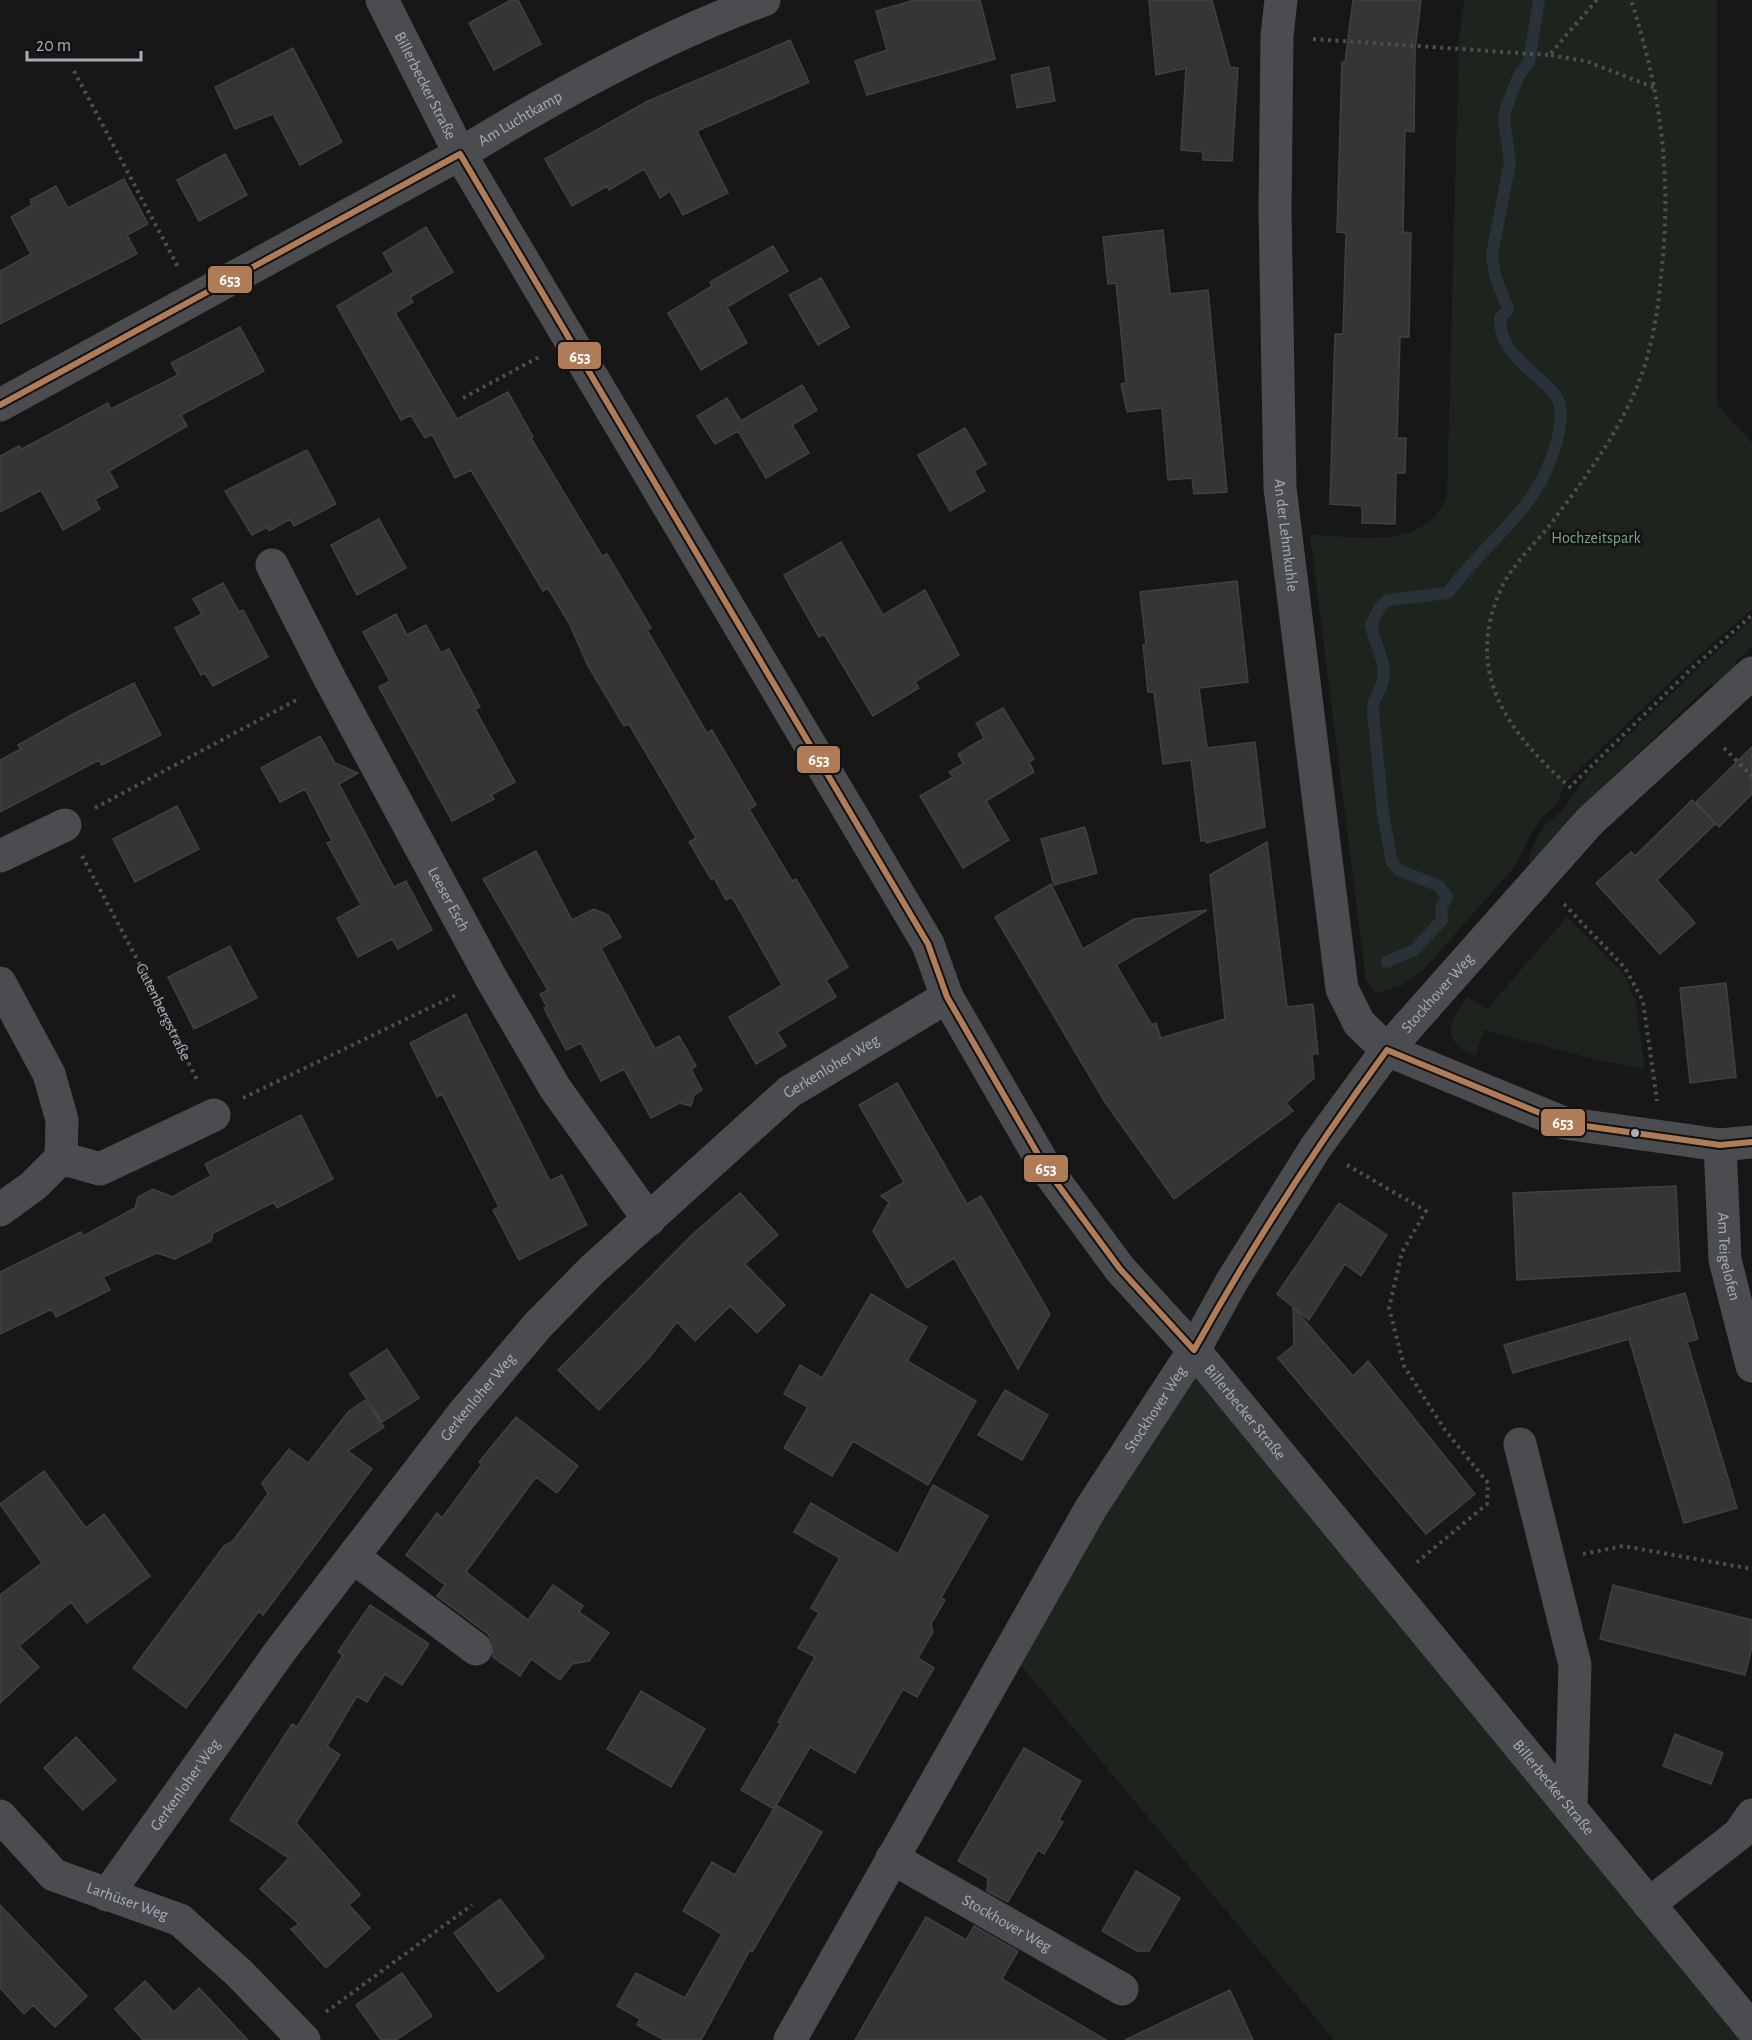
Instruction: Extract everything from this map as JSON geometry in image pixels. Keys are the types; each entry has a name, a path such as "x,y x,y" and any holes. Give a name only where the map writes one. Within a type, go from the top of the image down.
{"street":[{"name":"Billerbecker Straße","path":"382,0 460,154 928,944 947,997 1047,1170 1120,1269 1194,1350 1752,2029"},
{"name":"Am Luchtkamp","path":"0,405 460,154 525,114 715,18 764,0"},
{"name":"An der Lehmkuhle","path":"1281,0 1277,36 1275,211 1280,488 1329,902 1342,989 1359,1023 1387,1050"},
{"name":"Leeser Esch","path":"272,565 331,681 491,978 555,1088 649,1220"},
{"name":"Stockhover Weg","path":"789,2040 1091,1508 1194,1350 1232,1281 1316,1147 1387,1050 1590,820 1752,673"},
{"path":"0,856 65,825"},
{"path":"0,983 49,1074 62,1119 61,1158 33,1186 0,1210"},
{"name":"Gerkenloher Weg","path":"107,1895 281,1650 462,1414 538,1325 592,1270 789,1092 947,997"},
{"path":"1387,1050 1564,1123 1720,1145 1752,1142"},
{"path":"61,1158 100,1169 214,1115"},
{"name":"Am Teigelofen","path":"1720,1145 1725,1260 1752,1366"},
{"path":"1520,1444 1575,1665 1571,1809"},
{"path":"353,1557 476,1649"},
{"path":"1649,1904 1739,1834 1752,1815"},
{"name":"Larhüser Weg","path":"0,1816 54,1875 180,1920 239,1973 301,2036"},
{"name":"Stockhover Weg","path":"892,1858 1122,1989"}],"path":[{"path":"1549,56 1597,0"},
{"path":"1571,788 1539,759 1505,713 1492,687 1486,651 1491,616 1503,585 1583,480 1640,380 1658,314 1667,226 1664,140 1655,88 1631,0"},
{"path":"1277,36 1513,52 1586,61 1655,88"},
{"path":"74,70 196,299"},
{"path":"463,398 571,340"},
{"path":"65,825 331,681"},
{"name":"Gutenbergstraße","path":"65,825 146,976 214,1115"},
{"path":"1538,877 1625,968 1642,1001 1663,1137"},
{"path":"214,1115 262,1086 491,978"},
{"path":"1316,1147 1426,1211 1402,1252 1389,1308 1404,1366 1445,1430 1488,1483 1487,1504 1388,1587"},
{"path":"1549,1560 1623,1546 1752,1569"},
{"path":"301,2036 472,1905"}],"green space":[{"name":"Hochzeitspark","path":"1464,0 1717,0 1717,405 1752,443 1752,609 1686,667 1566,782 1557,803 1541,819 1529,837 1516,865 1424,969 1403,985 1376,993 1366,981 1310,535 1370,538 1408,533 1424,525 1437,513 1447,495 1459,39"},
{"path":"1752,620 1752,647 1735,662 1739,667 1717,688 1711,683 1574,815 1531,863 1528,860 1537,837 1546,824 1562,811 1588,774 1696,670"},
{"path":"1567,917 1623,973 1636,1003 1645,1069 1597,1060 1484,1030 1475,1057 1464,1051 1452,1038 1452,1023 1467,997 1487,1009"},
{"path":"1194,1350 1752,2040 1334,2040 1010,1652"}],"building":[{"path":"511,0 518,0 541,44 494,70 469,23"},
{"path":"915,0 980,0 995,59 867,95 855,61 887,50 876,11"},
{"path":"1149,0 1212,0 1230,67 1238,68 1232,161 1203,160 1203,152 1181,150 1186,68 1156,75"},
{"path":"1353,0 1421,0 1415,50 1414,132 1405,131 1403,232 1411,233 1409,337 1400,337 1397,438 1406,438 1405,473 1396,473 1395,524 1362,523 1362,506 1330,504 1335,334 1343,334 1346,233 1337,232 1342,62 1345,62"},
{"path":"790,40 809,82 697,131 728,193 683,215 670,191 660,198 644,169 609,190 607,186 572,206 545,159 646,102"},
{"path":"293,48 342,142 300,165 273,114 235,129 215,87"},
{"path":"1049,67 1055,101 1017,108 1011,75"},
{"path":"225,154 247,195 199,221 177,180"},
{"path":"124,179 148,224 127,235 137,254 0,324 0,271 31,254 11,217 32,205 30,200 56,186 68,208"},
{"path":"426,227 453,272 410,297 413,302 395,313 457,419 508,392 533,437 531,438 602,556 607,554 651,628 647,630 707,733 712,730 756,805 749,809 792,881 796,879 848,967 826,980 836,997 777,1032 786,1046 756,1064 729,1017 782,985 732,897 726,900 714,878 711,879 689,842 696,838 675,802 629,724 624,726 588,666 570,625 548,588 543,591 471,470 455,478 432,434 425,438 411,415 401,420 337,306 394,272 383,253"},
{"path":"1163,230 1170,294 1208,290 1227,492 1194,494 1192,478 1168,480 1162,408 1127,412 1121,384 1126,383 1116,283 1108,284 1103,237"},
{"path":"773,246 788,271 727,307 747,343 701,370 668,313 712,286 710,282"},
{"path":"821,278 849,327 818,345 789,295"},
{"path":"240,327 264,371 181,415 187,426 109,471 118,487 95,499 100,509 63,530 41,490 0,512 0,456 19,446 22,449 108,403 111,409 178,375 171,363"},
{"path":"802,385 817,410 792,425 809,453 766,478 738,431 715,444 697,416 727,398 741,421"},
{"path":"965,428 986,464 974,471 985,491 950,511 918,455"},
{"path":"307,450 336,504 294,526 290,519 269,531 267,527 252,535 225,491"},
{"path":"379,519 406,568 357,595 331,545"},
{"path":"841,542 883,615 925,590 959,655 915,682 919,688 873,716 824,634 819,637 784,575"},
{"path":"1237,581 1248,682 1199,688 1207,748 1255,742 1265,827 1206,843 1206,840 1201,841 1191,760 1163,764 1154,692 1148,692 1143,645 1146,644 1140,592"},
{"path":"223,583 239,612 243,610 268,657 213,686 205,673 201,675 175,628 202,614 193,599"},
{"path":"396,614 407,635 426,625 441,653 449,649 480,707 475,709 515,782 491,795 494,799 452,821 379,687 390,681 363,632"},
{"path":"134,683 161,735 102,765 99,760 0,812 0,760 21,749 18,745"},
{"path":"1003,708 1034,759 1029,762 1034,772 986,801 1009,840 963,868 920,796 953,777 949,772 963,764 958,754 984,738 976,723"},
{"path":"320,736 335,763 358,773 339,784 394,887 406,881 432,930 398,949 392,939 358,957 337,918 361,905 327,843 332,841 305,789 280,802 261,768"},
{"path":"1752,747 1752,794 1719,827 1696,802"},
{"path":"1692,800 1715,824 1657,880 1695,923 1660,954 1596,883 1631,852 1635,856"},
{"path":"177,806 199,849 135,882 113,839"},
{"path":"1085,827 1097,873 1054,885 1041,839"},
{"path":"1267,842 1287,1007 1313,1004 1318,1054 1312,1054 1314,1078 1286,1103 1293,1111 1174,1199 1105,1102 995,917 1051,884 1083,949 1134,919 1207,910 1116,965 1152,1025 1156,1023 1161,1038 1225,1019 1210,875"},
{"path":"536,851 572,920 594,909 608,915 621,937 601,948 655,1049 679,1036 696,1066 691,1069 702,1090 694,1095 691,1106 680,1103 651,1118 624,1069 601,1081 581,1043 566,1050 544,1008 547,1007 540,994 548,990 483,879"},
{"path":"230,946 257,998 194,1029 168,977"},
{"path":"1726,983 1736,1077 1690,1083 1680,988"},
{"path":"466,1014 550,1181 562,1175 587,1225 519,1260 493,1210 499,1207 442,1094 437,1097 410,1043"},
{"path":"897,1083 967,1204 981,1196 1050,1314 1018,1369 954,1258 907,1288 873,1231 889,1202 881,1196 904,1182 859,1105"},
{"path":"301,1115 333,1179 277,1208 274,1202 213,1233 211,1241 175,1259 157,1253 103,1277 110,1290 56,1317 52,1309 0,1334 0,1272 81,1232 83,1236 135,1208 138,1197 153,1189 172,1197 211,1176 205,1164"},
{"path":"1676,1186 1680,1271 1517,1280 1513,1193"},
{"path":"740,1193 778,1235 745,1264 785,1305 757,1333 730,1306 695,1341 677,1322 648,1359 599,1410 558,1370 694,1233"},
{"path":"1339,1203 1387,1235 1361,1276 1345,1264 1309,1320 1277,1294"},
{"path":"1685,1293 1698,1339 1687,1342 1737,1508 1684,1523 1629,1339 1513,1373 1504,1345"},
{"path":"871,1294 927,1327 907,1361 976,1401 928,1485 853,1441 832,1476 784,1448 808,1407 784,1394 800,1365 822,1378"},
{"path":"1293,1307 1353,1376 1368,1361 1475,1494 1426,1534 1278,1358 1294,1345"},
{"path":"387,1349 419,1398 382,1422 350,1374"},
{"path":"1005,1390 1048,1415 1022,1460 978,1435"},
{"path":"365,1400 384,1427 348,1451 372,1469 263,1615 259,1611 186,1708 133,1668 224,1546 233,1541 268,1494 262,1483 289,1449 308,1463 349,1411"},
{"path":"516,1417 578,1466 557,1493 536,1477 466,1572 528,1620 553,1585 583,1606 579,1612 609,1633 589,1661 572,1664 560,1680 531,1659 520,1676 493,1657 493,1642 488,1634 437,1596 445,1585 406,1555 437,1513 442,1518 482,1464 479,1462"},
{"path":"44,1471 86,1528 104,1514 150,1576 87,1623 71,1602 19,1646 39,1667 0,1703 0,1595 42,1563 0,1504"},
{"path":"933,1485 988,1516 941,1598 945,1600 931,1624 933,1632 918,1658 934,1668 917,1697 903,1689 855,1773 810,1747 774,1809 741,1790 781,1723 778,1722 815,1657 798,1648 819,1613 811,1608 840,1558 794,1532 811,1503 898,1554"},
{"path":"1613,1585 1752,1620 1752,1647 1745,1675 1600,1639"},
{"path":"370,1605 429,1644 402,1685 385,1674 367,1702 357,1696 327,1746 340,1755 296,1823 360,1895 349,1905 370,1928 326,1968 291,1929 299,1924 260,1889 289,1858 230,1820 292,1724 297,1727 343,1655 338,1652"},
{"path":"641,1691 705,1729 671,1787 607,1749"},
{"path":"1675,1734 1723,1753 1711,1784 1663,1766"},
{"path":"76,1737 116,1780 83,1810 44,1768"},
{"path":"1024,1748 1081,1781 1059,1820 1063,1822 1044,1854 1038,1850 1008,1902 987,1891 988,1878 958,1861"},
{"path":"776,1805 822,1832 752,1952 750,1950 701,2040 664,2040 637,2025 640,2019 617,2006 636,1973 685,1998 722,1934 683,1911 712,1862 735,1875"},
{"path":"1136,1871 1180,1898 1149,1951 1137,1951 1102,1931"},
{"path":"500,1899 544,1957 498,1992 454,1933"},
{"path":"0,1905 87,1996 55,2027 33,2005 24,2014 0,1988"},
{"path":"926,1917 966,1940 974,1926 1018,1951 1002,1979 1106,2040 855,2040"},
{"path":"402,1973 432,2016 396,2040 381,2040 356,2005"},
{"path":"145,1981 174,2012 199,1988 248,2040 143,2040 115,2009"},
{"path":"1230,1990 1253,2040 1125,2040 1194,2007"}],"waterway":[{"path":"1387,962 1414,950 1442,920 1441,908 1447,897 1439,886 1399,870 1392,862 1383,814 1373,712 1374,701 1382,685 1384,674 1371,625 1380,607 1388,600 1448,593 1532,496 1551,460 1559,430 1561,416 1559,403 1554,393 1519,360 1505,342 1500,318 1508,309 1495,276 1492,255 1510,162 1504,120 1506,108 1519,75 1529,62 1539,0"}],"transit line":[{"name":"653","path":"460,154 928,944 947,997 1047,1170 1120,1269 1194,1350"},
{"name":"653","path":"0,405 460,154"},
{"name":"653","path":"1387,1050 1564,1123 1720,1145 1752,1142"},
{"name":"653","path":"1194,1350 1286,1197 1387,1050"}]}
